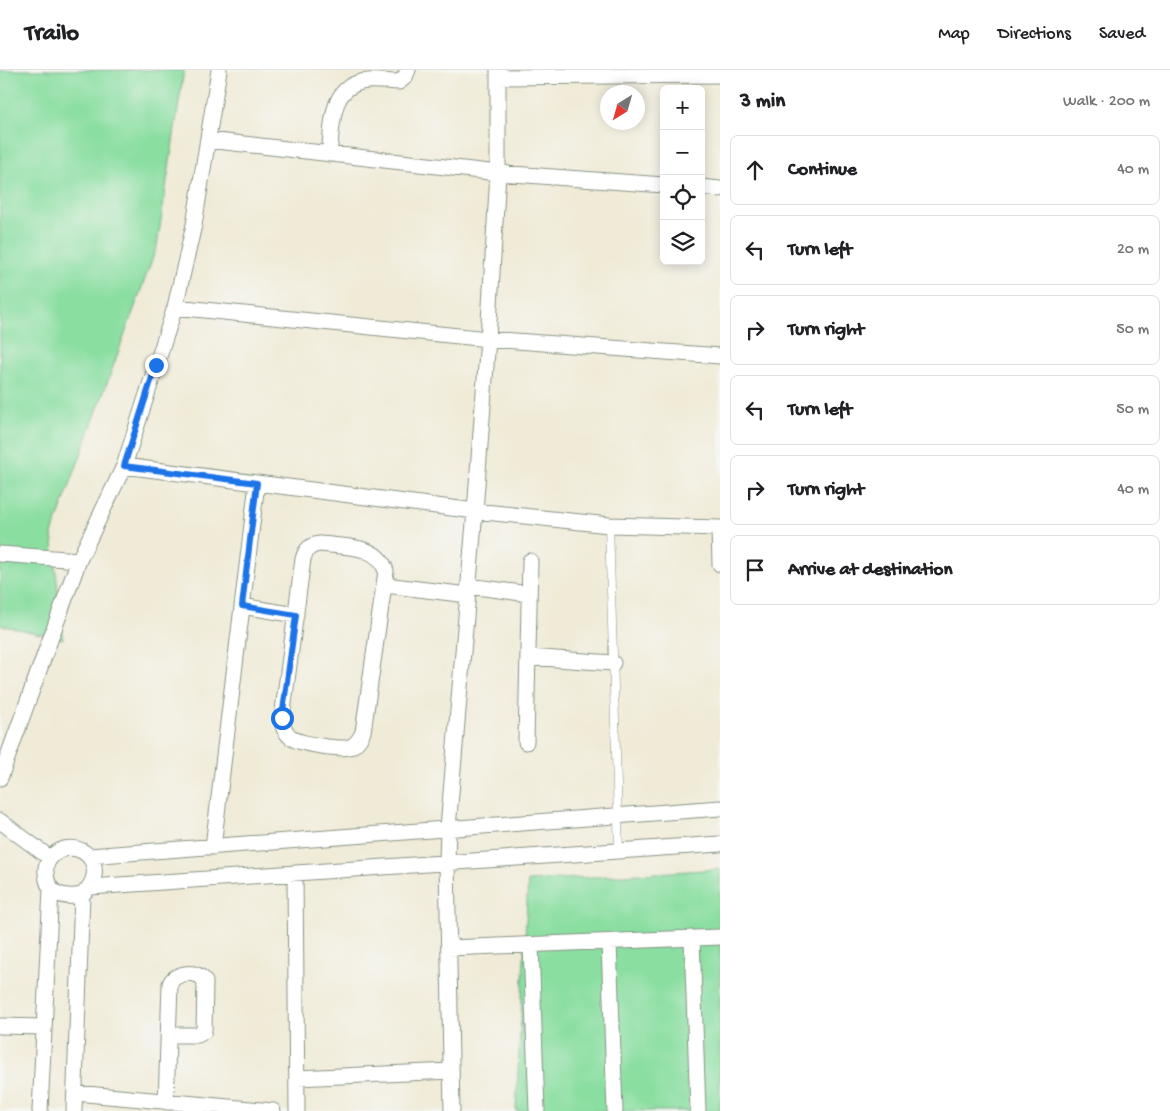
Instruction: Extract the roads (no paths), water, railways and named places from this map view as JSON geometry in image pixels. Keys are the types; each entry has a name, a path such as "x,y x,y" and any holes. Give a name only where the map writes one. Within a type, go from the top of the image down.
{"street":[{"path":"0,778 79,560 124,466 174,307 194,225 219,70"},
{"path":"329,154 335,110 339,97 344,90 353,84 368,81 399,82 405,77 408,70"},
{"path":"452,1111 448,828 488,339 498,173 498,74 720,75"},
{"path":"208,140 498,173 660,185"},
{"path":"705,187 720,189"},
{"path":"174,307 488,339 720,356"},
{"path":"124,466 475,511 609,525 720,528 720,564"},
{"path":"213,847 257,483"},
{"path":"315,544 367,550 378,556 384,566 386,585 363,732 357,743 348,747 297,741 284,729 282,718 296,615 303,558 307,550 315,544"},
{"path":"0,554 79,560"},
{"path":"526,742 530,561"},
{"path":"386,585 529,594"},
{"path":"242,606 296,615"},
{"path":"528,657 613,663"},
{"path":"89,856 720,808"},
{"path":"0,821 50,858"},
{"path":"74,1111 86,891 95,877 94,866 89,856 80,850 69,848 58,850 50,858 45,868 46,879 51,889 60,896 71,898 86,891 295,874 720,844"},
{"path":"295,874 297,1111"},
{"path":"40,1111 51,889"},
{"path":"449,948 720,937"},
{"path":"692,938 698,1111"},
{"path":"609,942 615,1111"},
{"path":"532,945 537,1111"},
{"path":"0,1026 44,1026"},
{"path":"166,1102 168,1035"},
{"path":"297,1078 451,1071"},
{"path":"75,1093 142,1105 166,1102 214,1108 274,1111"}],"lane":[{"path":"609,525 619,851"}]}
